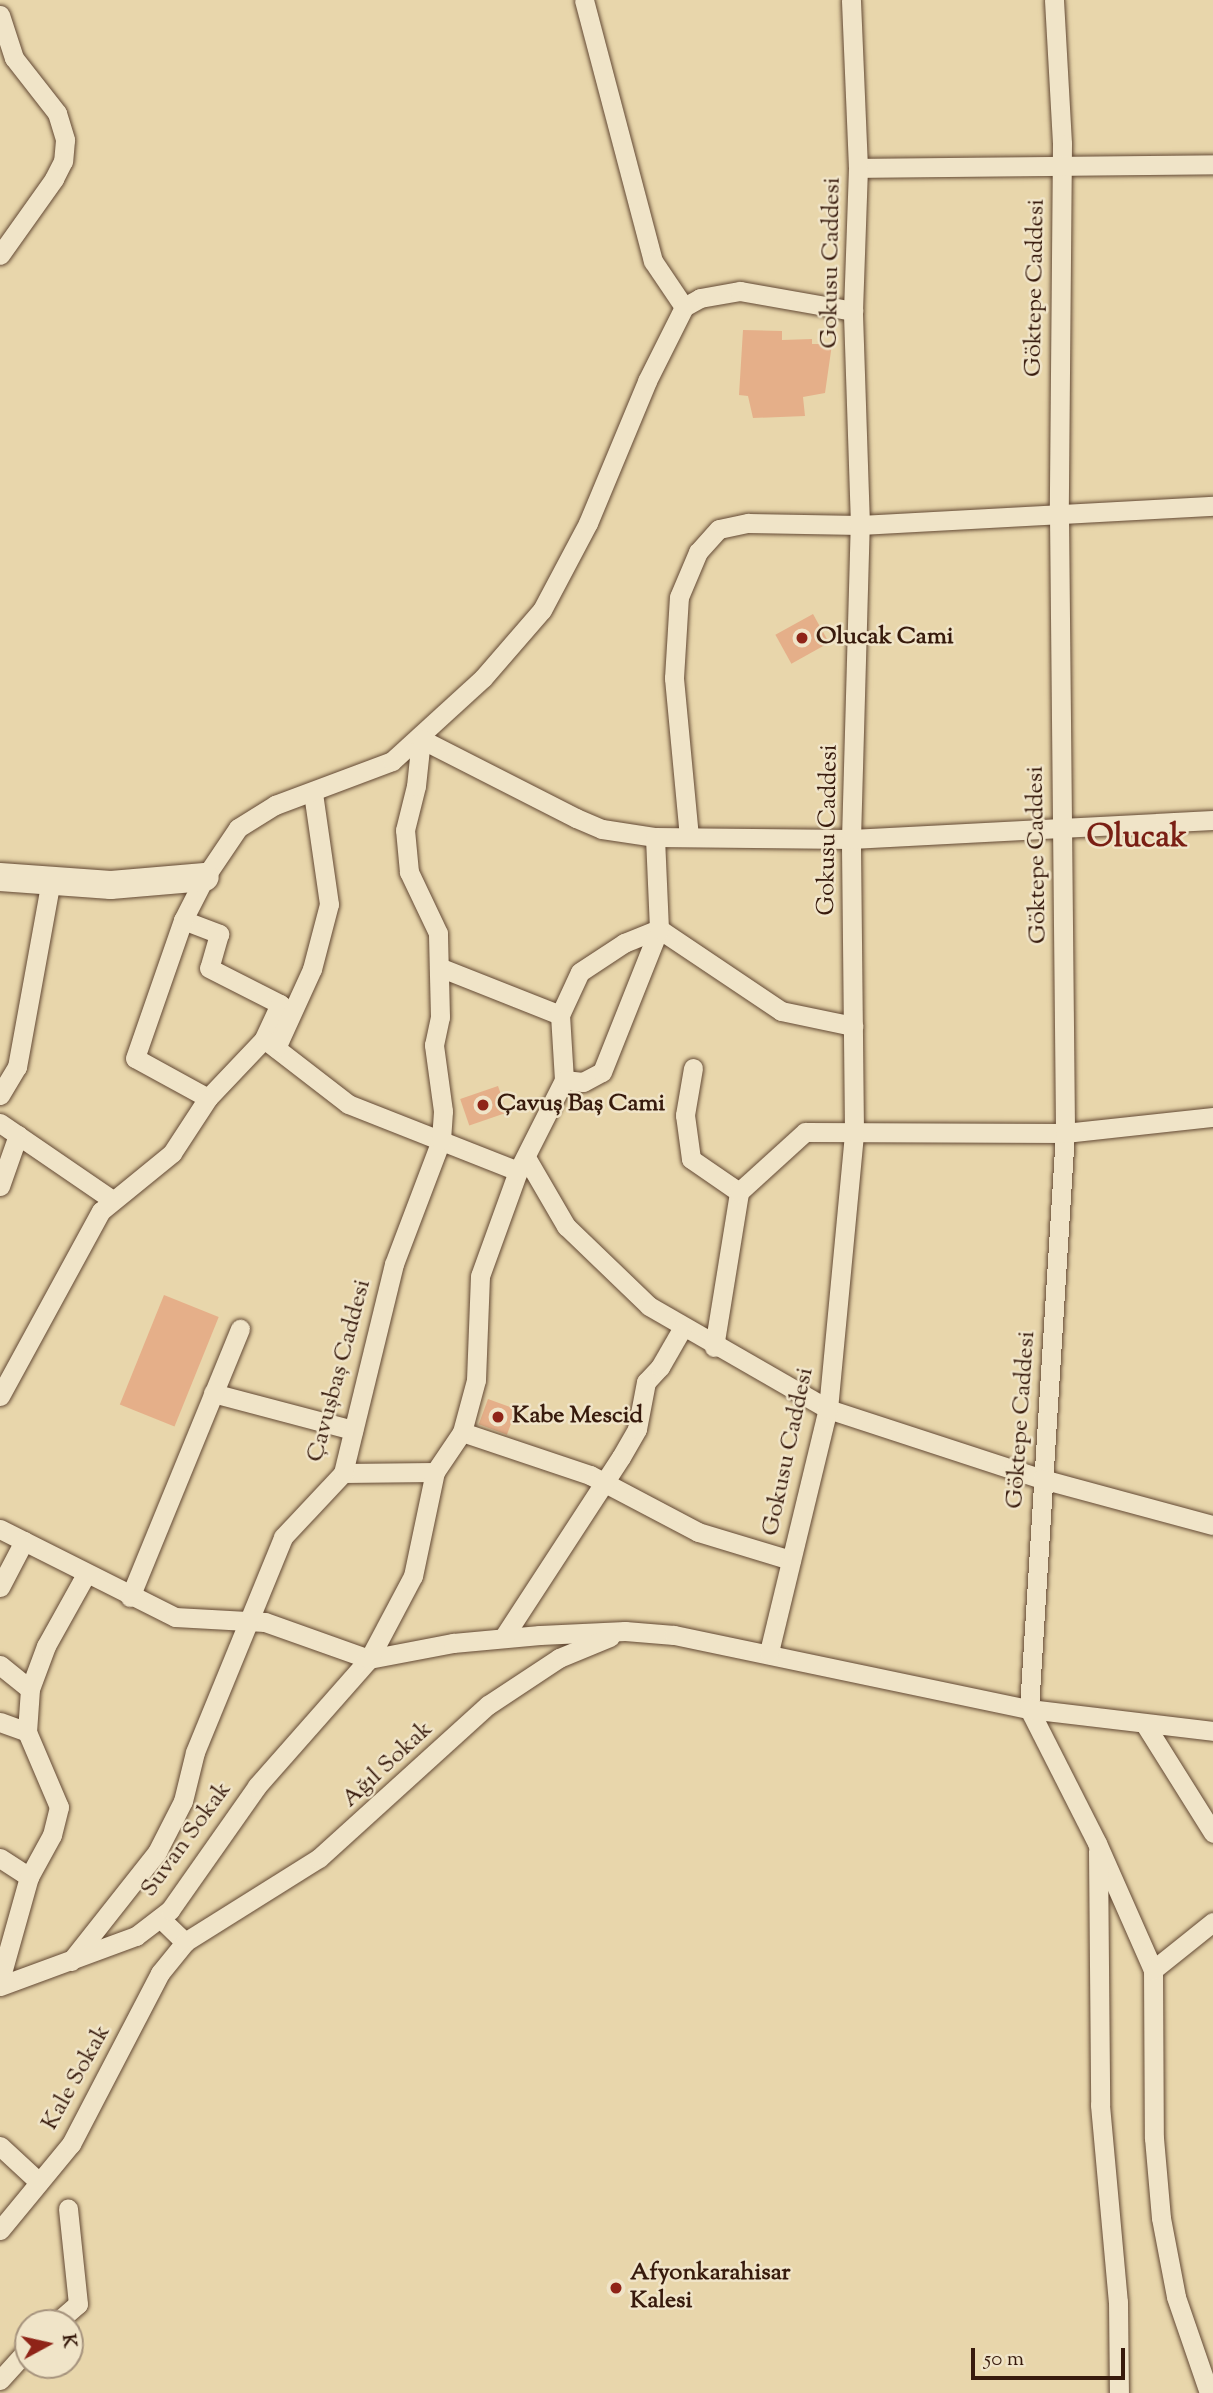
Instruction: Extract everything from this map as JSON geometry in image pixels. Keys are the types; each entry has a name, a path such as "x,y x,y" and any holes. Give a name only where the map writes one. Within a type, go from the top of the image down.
{"street":[{"path":"584,0 653,261 684,307"},
{"name":"Gokusu Caddesi","path":"769,1652 828,1409 853,1132 851,839 860,525 853,311 858,168 851,0"},
{"name":"Göktepe Caddesi","path":"1030,1709 1065,1133 1059,515 1062,164 1054,0"},
{"path":"0,15 14,58 57,113 65,141 60,170 0,255"},
{"path":"858,168 1213,164"},
{"path":"208,1098 135,1058 183,920 205,877 238,828 254,815 393,761 421,738 542,610 588,523 647,381 684,307 700,298 740,291 853,311"},
{"path":"689,837 674,678 679,597 698,552 719,529 748,523 860,525 1213,506"},
{"path":"421,738 576,818 602,828 655,837 851,839 1063,830 1213,820"},
{"name":"Çavuşbaş Caddesi","path":"71,1961 156,1852 183,1801 195,1752 283,1537 343,1473 394,1264 441,1140 443,1111 434,1045 440,1017 438,933 409,872 405,830 416,786 421,738"},
{"path":"0,1396 111,1199 172,1153 208,1098 270,1044 312,969 329,905 313,793"},
{"path":"564,1080 583,1082 602,1072 659,929 655,837"},
{"path":"0,877 111,885 205,877"},
{"path":"0,1095 17,1067 51,880"},
{"path":"183,920 219,934 209,968 280,1004 270,1044"},
{"path":"343,1473 435,1472 462,1432 476,1380 480,1276 523,1165 564,1080 560,1015 580,972 624,943 659,929"},
{"path":"659,929 781,1011 853,1026"},
{"path":"439,967 560,1015"},
{"path":"270,1044 348,1104 441,1140 523,1165 566,1227 649,1306 715,1347 828,1409 1042,1479 1213,1525"},
{"path":"693,1069 685,1115 691,1159 740,1192"},
{"path":"715,1347 740,1192 804,1132 1065,1133 1213,1117"},
{"path":"0,1123 111,1199"},
{"path":"0,1186 18,1135"},
{"path":"503,1638 637,1429 646,1382 660,1367 683,1327"},
{"path":"130,1597 240,1329"},
{"path":"213,1394 353,1430"},
{"path":"462,1432 605,1482 698,1532 791,1560"},
{"name":"Suvan Sokak","path":"0,1986 136,1936 160,1918 194,1878 257,1786 369,1659 413,1576 435,1472"},
{"path":"0,1529 130,1597 176,1617 265,1622 369,1659 503,1638 625,1631 674,1635 769,1652 1030,1709 1146,1726 1213,1731"},
{"path":"0,1587 24,1541"},
{"path":"0,1980 4,1946 29,1877 52,1835 60,1807 27,1732 30,1689 46,1646 86,1574"},
{"name":"Ağıl Sokak","path":"185,1942 319,1858 488,1704 559,1658 625,1631"},
{"path":"0,1665 30,1689"},
{"path":"1030,1709 1097,1843 1153,1970 1154,2138 1161,2218 1176,2297 1209,2393"},
{"path":"0,1722 27,1732"},
{"path":"1146,1726 1213,1833"},
{"path":"1097,1843 1102,1964 1100,2105 1118,2302 1119,2393"},
{"path":"0,1858 29,1877"},
{"path":"160,1918 185,1942"},
{"path":"1153,1970 1213,1922"},
{"name":"Kale Sokak","path":"0,2230 71,2144 160,1972 185,1942"},
{"path":"0,2146 39,2182"},
{"path":"68,2209 78,2304 72,2309"},
{"path":"0,2380 14,2364"}],"building":[{"path":"743,330 782,331 782,340 812,339 812,344 832,344 825,393 803,397 805,416 753,418 748,396 739,395"},
{"name":"Olucak Cami","path":"813,614 829,643 791,664 775,635"},
{"name":"Çavuş Baş Cami","path":"498,1086 507,1112 469,1125 460,1099"},
{"path":"164,1295 219,1317 175,1427 120,1404"},
{"name":"Kabe Mescid","path":"488,1399 516,1409 507,1435 479,1424"}],"place":[{"name":"Olucak Cami","path":"802,638"},
{"name":"Çavuş Baş Cami","path":"483,1105"},
{"name":"Kabe Mescid","path":"498,1417"},
{"name":"Afyonkarahisar Kalesi","path":"616,2288"}],"district":[{"name":"Olucak","path":"1137,838"}]}
